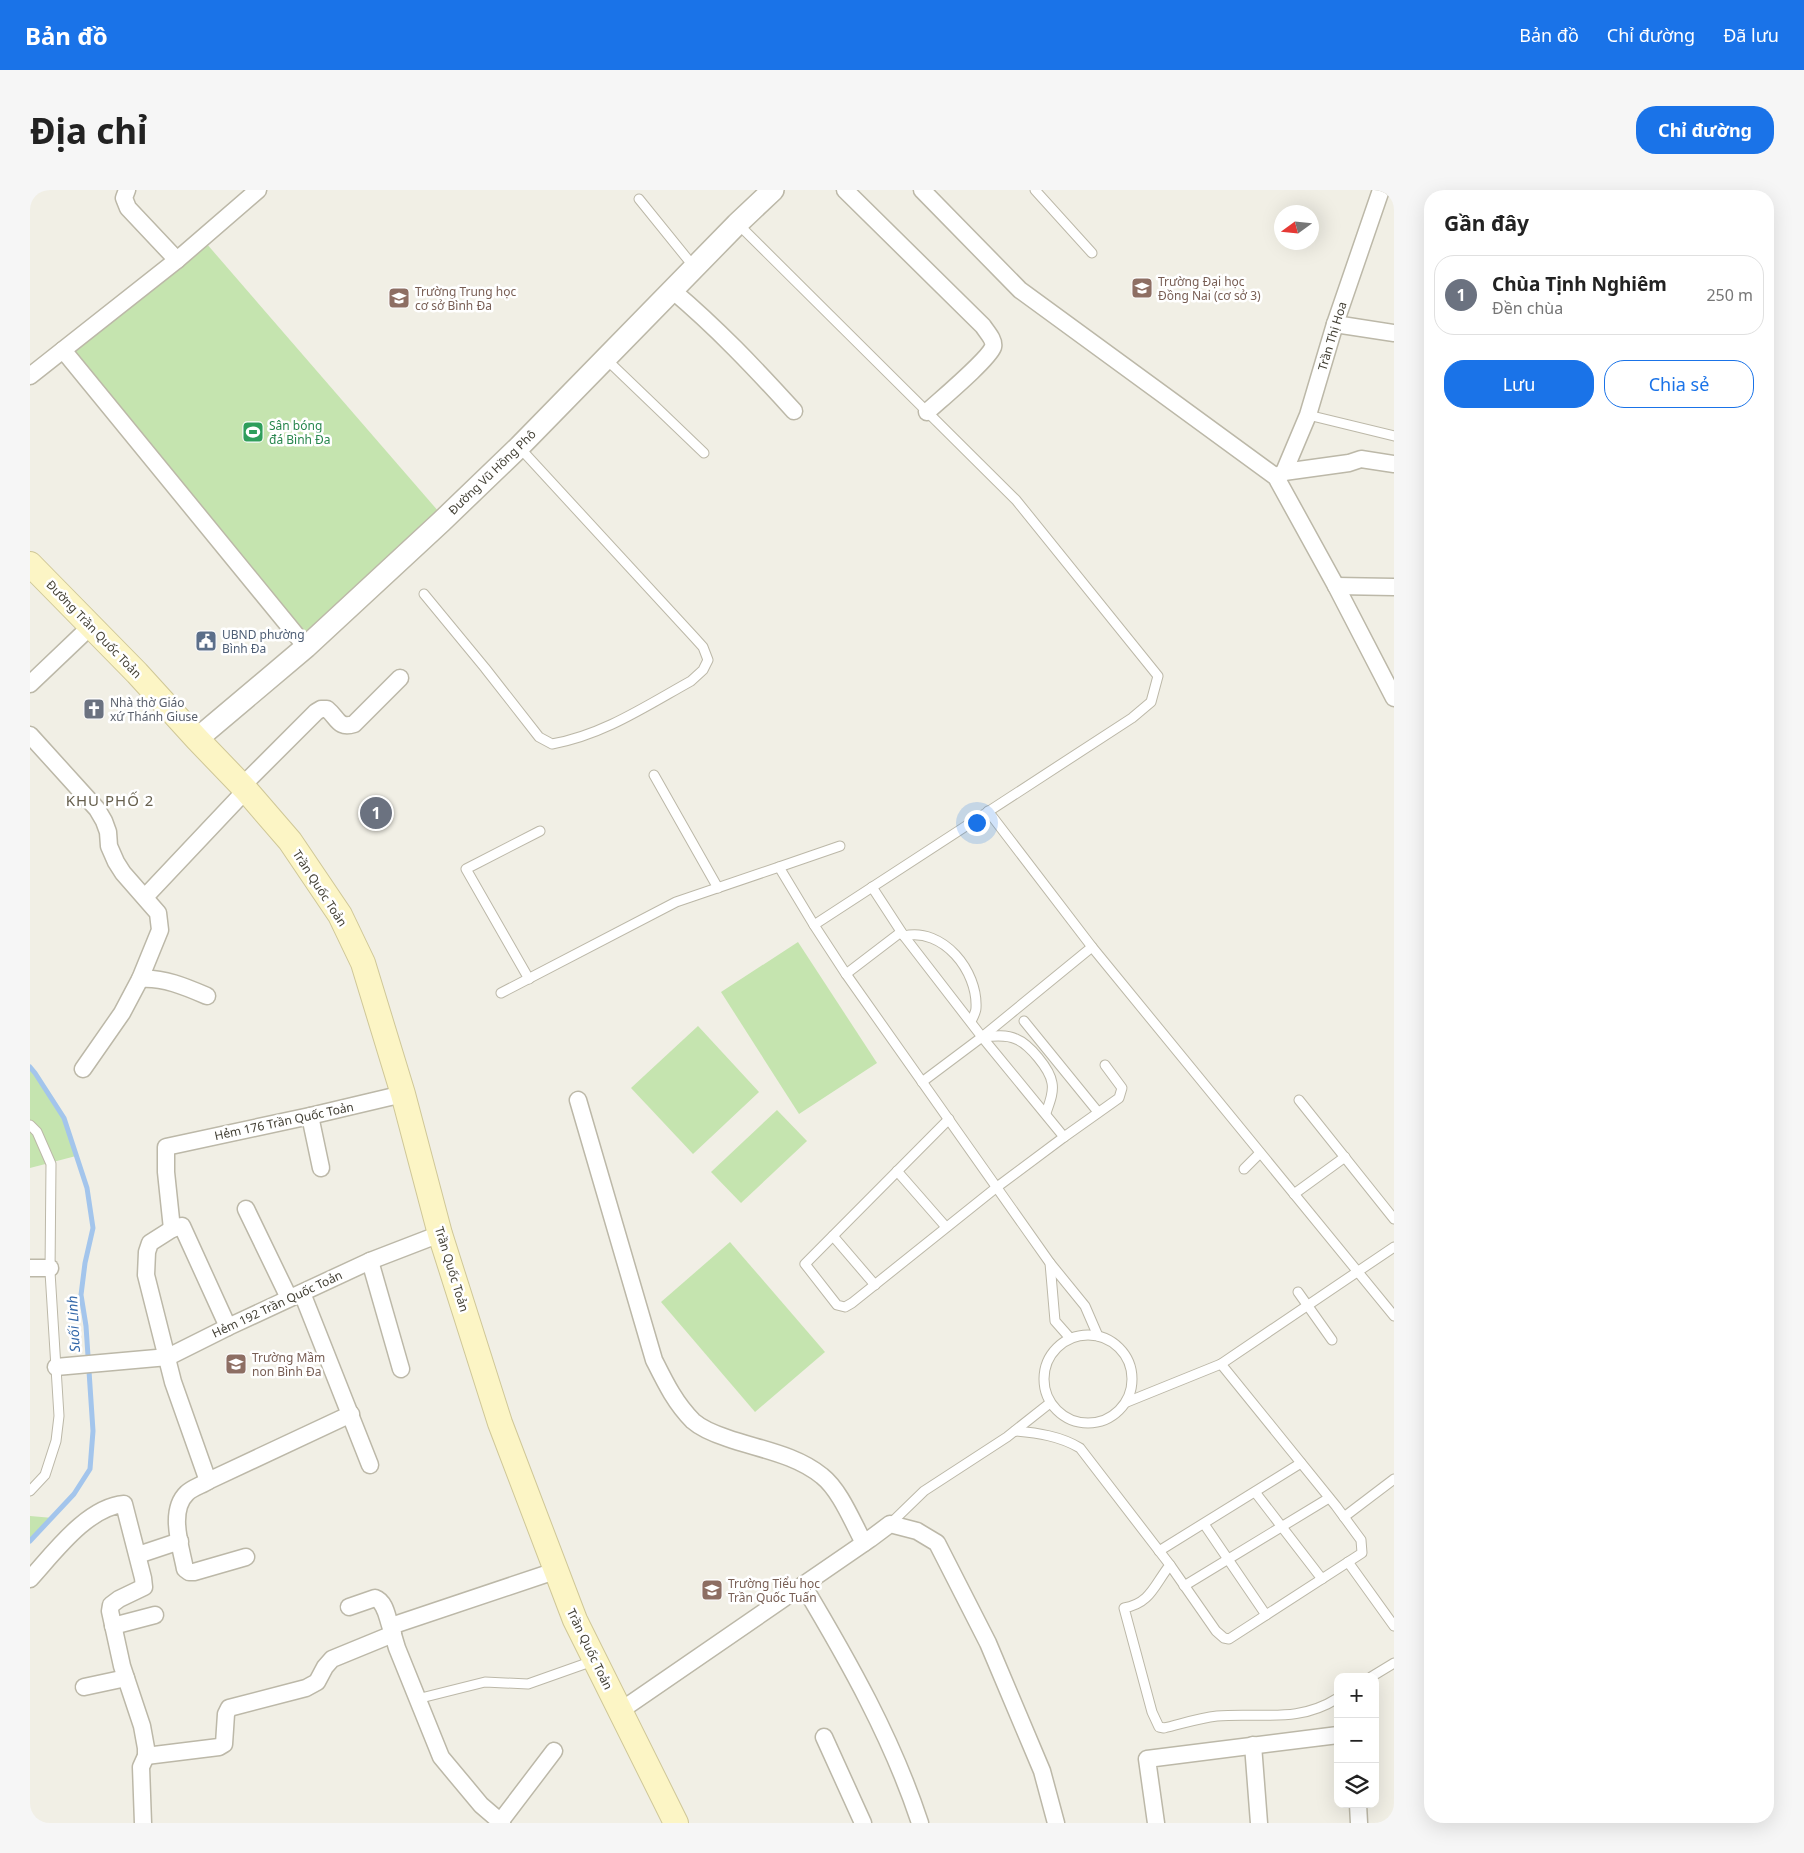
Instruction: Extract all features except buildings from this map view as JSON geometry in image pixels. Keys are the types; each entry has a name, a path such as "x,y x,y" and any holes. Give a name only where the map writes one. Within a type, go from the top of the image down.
{"main road":[{"name":"Đường Trần Quốc Toản","path":"30,564 137,673 197,739"},
{"name":"Trần Quốc Toản","path":"197,739 244,788 290,842 340,916 363,963 402,1094 440,1234 500,1423 575,1620 676,1823"}],"street":[{"path":"127,190 124,198 128,208 178,260"},
{"path":"30,376 178,260 258,190"},
{"name":"Đường Vũ Hồng Phô","path":"197,739 306,647 441,522 519,447 694,267 773,190"},
{"path":"845,190 983,326 993,342 992,347 983,359 927,412"},
{"path":"922,190 1020,290 1280,474 1336,586 1389,677 1394,698"},
{"name":"Trần Thị Hoa","path":"1280,474 1308,415 1335,324 1381,190"},
{"path":"672,290 701,314 744,356 794,411"},
{"path":"1335,324 1394,333"},
{"path":"63,350 306,647"},
{"path":"1280,474 1349,463 1361,459 1394,464"},
{"path":"1336,586 1394,586"},
{"path":"30,684 91,626"},
{"path":"145,898 244,788 316,712 321,709 327,709 341,724 347,726 354,724 400,678"},
{"path":"30,735 97,809 108,832 109,846 116,862 158,914 160,930 140,979 122,1013 83,1069"},
{"path":"140,979 158,978 207,996"},
{"name":"Hẻm 176 Trần Quốc Toản","path":"172,1229 166,1172 166,1147 402,1094"},
{"path":"578,1100 654,1360 673,1398 694,1422 713,1433 780,1454 808,1466 823,1476 833,1486 864,1543"},
{"path":"310,1116 321,1168"},
{"path":"246,1209 295,1296 351,1414 370,1465"},
{"path":"208,1481 173,1382 146,1275 146,1252 150,1243 172,1229 182,1226 228,1326"},
{"name":"Hẻm 192 Trần Quốc Toản","path":"56,1367 75,1367 168,1357 228,1326 370,1261 440,1234"},
{"path":"370,1261 401,1369"},
{"path":"30,1268 50,1268"},
{"path":"246,1557 189,1572 186,1569 176,1523 182,1500 188,1492 208,1481 351,1414"},
{"path":"30,1579 75,1530 102,1510 124,1504 138,1555 144,1587 119,1599 111,1605 110,1611 122,1666 142,1726 146,1756 142,1767 143,1823"},
{"path":"620,1711 890,1524 927,1536 937,1543 988,1643 1042,1770 1056,1823"},
{"path":"138,1555 180,1541"},
{"path":"146,1756 220,1747 224,1744 226,1714 229,1708 306,1688 317,1682 332,1659 392,1631 394,1625 555,1571"},
{"path":"804,1585 879,1718 920,1823"},
{"path":"349,1607 375,1598 383,1605 417,1699 441,1757 481,1805 501,1822 554,1751"},
{"path":"113,1626 155,1615"},
{"path":"84,1686 126,1678"},
{"path":"1156,1823 1147,1759 1334,1736"},
{"path":"824,1737 863,1823"},
{"path":"1253,1746 1259,1823"},
{"path":"1358,1808 1359,1823"}],"lane":[{"path":"1035,190 1092,253"},
{"path":"639,199 694,267"},
{"path":"737,224 1016,500 1158,676 1151,702 1132,718 814,925"},
{"path":"606,359 704,453"},
{"path":"1308,415 1394,436"},
{"path":"424,594 539,737 552,744 571,741 599,731 692,681 704,670 708,660 703,647 519,447"},
{"path":"654,775 718,888"},
{"path":"988,811 1092,947 1394,1316"},
{"path":"529,979 466,869 540,831"},
{"path":"501,993 676,902 840,846"},
{"path":"779,867 846,974 1050,1263 1085,1306 1098,1336"},
{"path":"872,887 903,934 970,1022 1064,1137"},
{"path":"846,974 903,934 929,936 948,947 960,960 971,981 976,1009 970,1022"},
{"path":"922,1082 982,1037 1092,947"},
{"path":"1024,1021 1098,1112"},
{"path":"982,1037 998,1036 1016,1039 1031,1050 1044,1066 1052,1083 1051,1100 1046,1113"},
{"path":"949,1119 805,1264 837,1305 845,1308 997,1186 1119,1098 1122,1088 1105,1065"},
{"path":"1299,1100 1394,1219"},
{"path":"30,1125 37,1132 51,1164 50,1268 59,1416 56,1441 45,1475 30,1491"},
{"path":"1244,1169 1260,1153"},
{"path":"1294,1194 1345,1158"},
{"path":"897,1171 946,1227"},
{"path":"833,1236 875,1284"},
{"path":"1127,1402 1221,1364 1394,1247"},
{"path":"1050,1263 1055,1321 1070,1338"},
{"path":"1298,1292 1332,1340"},
{"path":"1084,1335 1098,1336 1110,1341 1121,1350 1129,1361 1132,1388 1127,1402 1117,1413 1104,1421 1089,1424 1074,1422 1060,1414 1050,1403 1044,1389 1044,1374 1048,1359 1058,1347 1070,1338 1084,1335"},
{"path":"1015,1431 1044,1434 1070,1442 1080,1448 1170,1565 1216,1631 1224,1638 1229,1638 1362,1553 1363,1547 1361,1540 1344,1517 1221,1364"},
{"path":"890,1524 924,1491 1015,1431 1050,1403"},
{"path":"1159,1552 1301,1463"},
{"path":"1344,1517 1394,1479"},
{"path":"1255,1492 1322,1579"},
{"path":"1184,1586 1329,1498"},
{"path":"1204,1524 1266,1615"},
{"path":"1348,1562 1394,1626"},
{"path":"1170,1565 1146,1600 1134,1606 1124,1608 1152,1712 1159,1727 1164,1728 1216,1716 1262,1716 1306,1713 1323,1708 1334,1701"},
{"path":"417,1699 485,1682 528,1684 595,1661"},
{"path":"1378,1673 1394,1663"}],"green space":[{"name":"Sân bóng đá Bình Đa","path":"206,243 439,512 304,635 71,351"},
{"path":"798,942 877,1063 799,1114 721,992"},
{"path":"698,1026 759,1092 693,1154 631,1088"},
{"path":"30,1067 36,1073 64,1118 76,1156 30,1168"},
{"path":"777,1110 807,1141 741,1203 711,1172"},
{"path":"730,1242 825,1352 755,1412 661,1302"},
{"path":"30,1516 53,1518 30,1542"}],"waterway":[{"name":"Suối Linh","path":"30,1067 64,1118 87,1188 93,1228 85,1263 81,1295 86,1326 93,1431 90,1469 74,1494 30,1541"}],"place":[{"name":"Trường Đại học Đồng Nai (cơ sở 3)","path":"1142,288"},
{"name":"Trường Trung học cơ sở Bình Đa","path":"399,298"},
{"name":"Sân bóng đá Bình Đa","path":"253,432"},
{"name":"UBND phường Bình Đa","path":"206,641"},
{"name":"Nhà thờ Giáo xứ Thánh Giuse","path":"94,709"},
{"name":"Chùa Tịnh Nghiêm","path":"376,813"},
{"name":"Trường Mầm non Bình Đa","path":"236,1364"},
{"name":"Trường Tiểu học Trần Quốc Tuấn","path":"712,1590"}],"district":[{"name":"KHU PHỐ 2","path":"110,800"}]}
